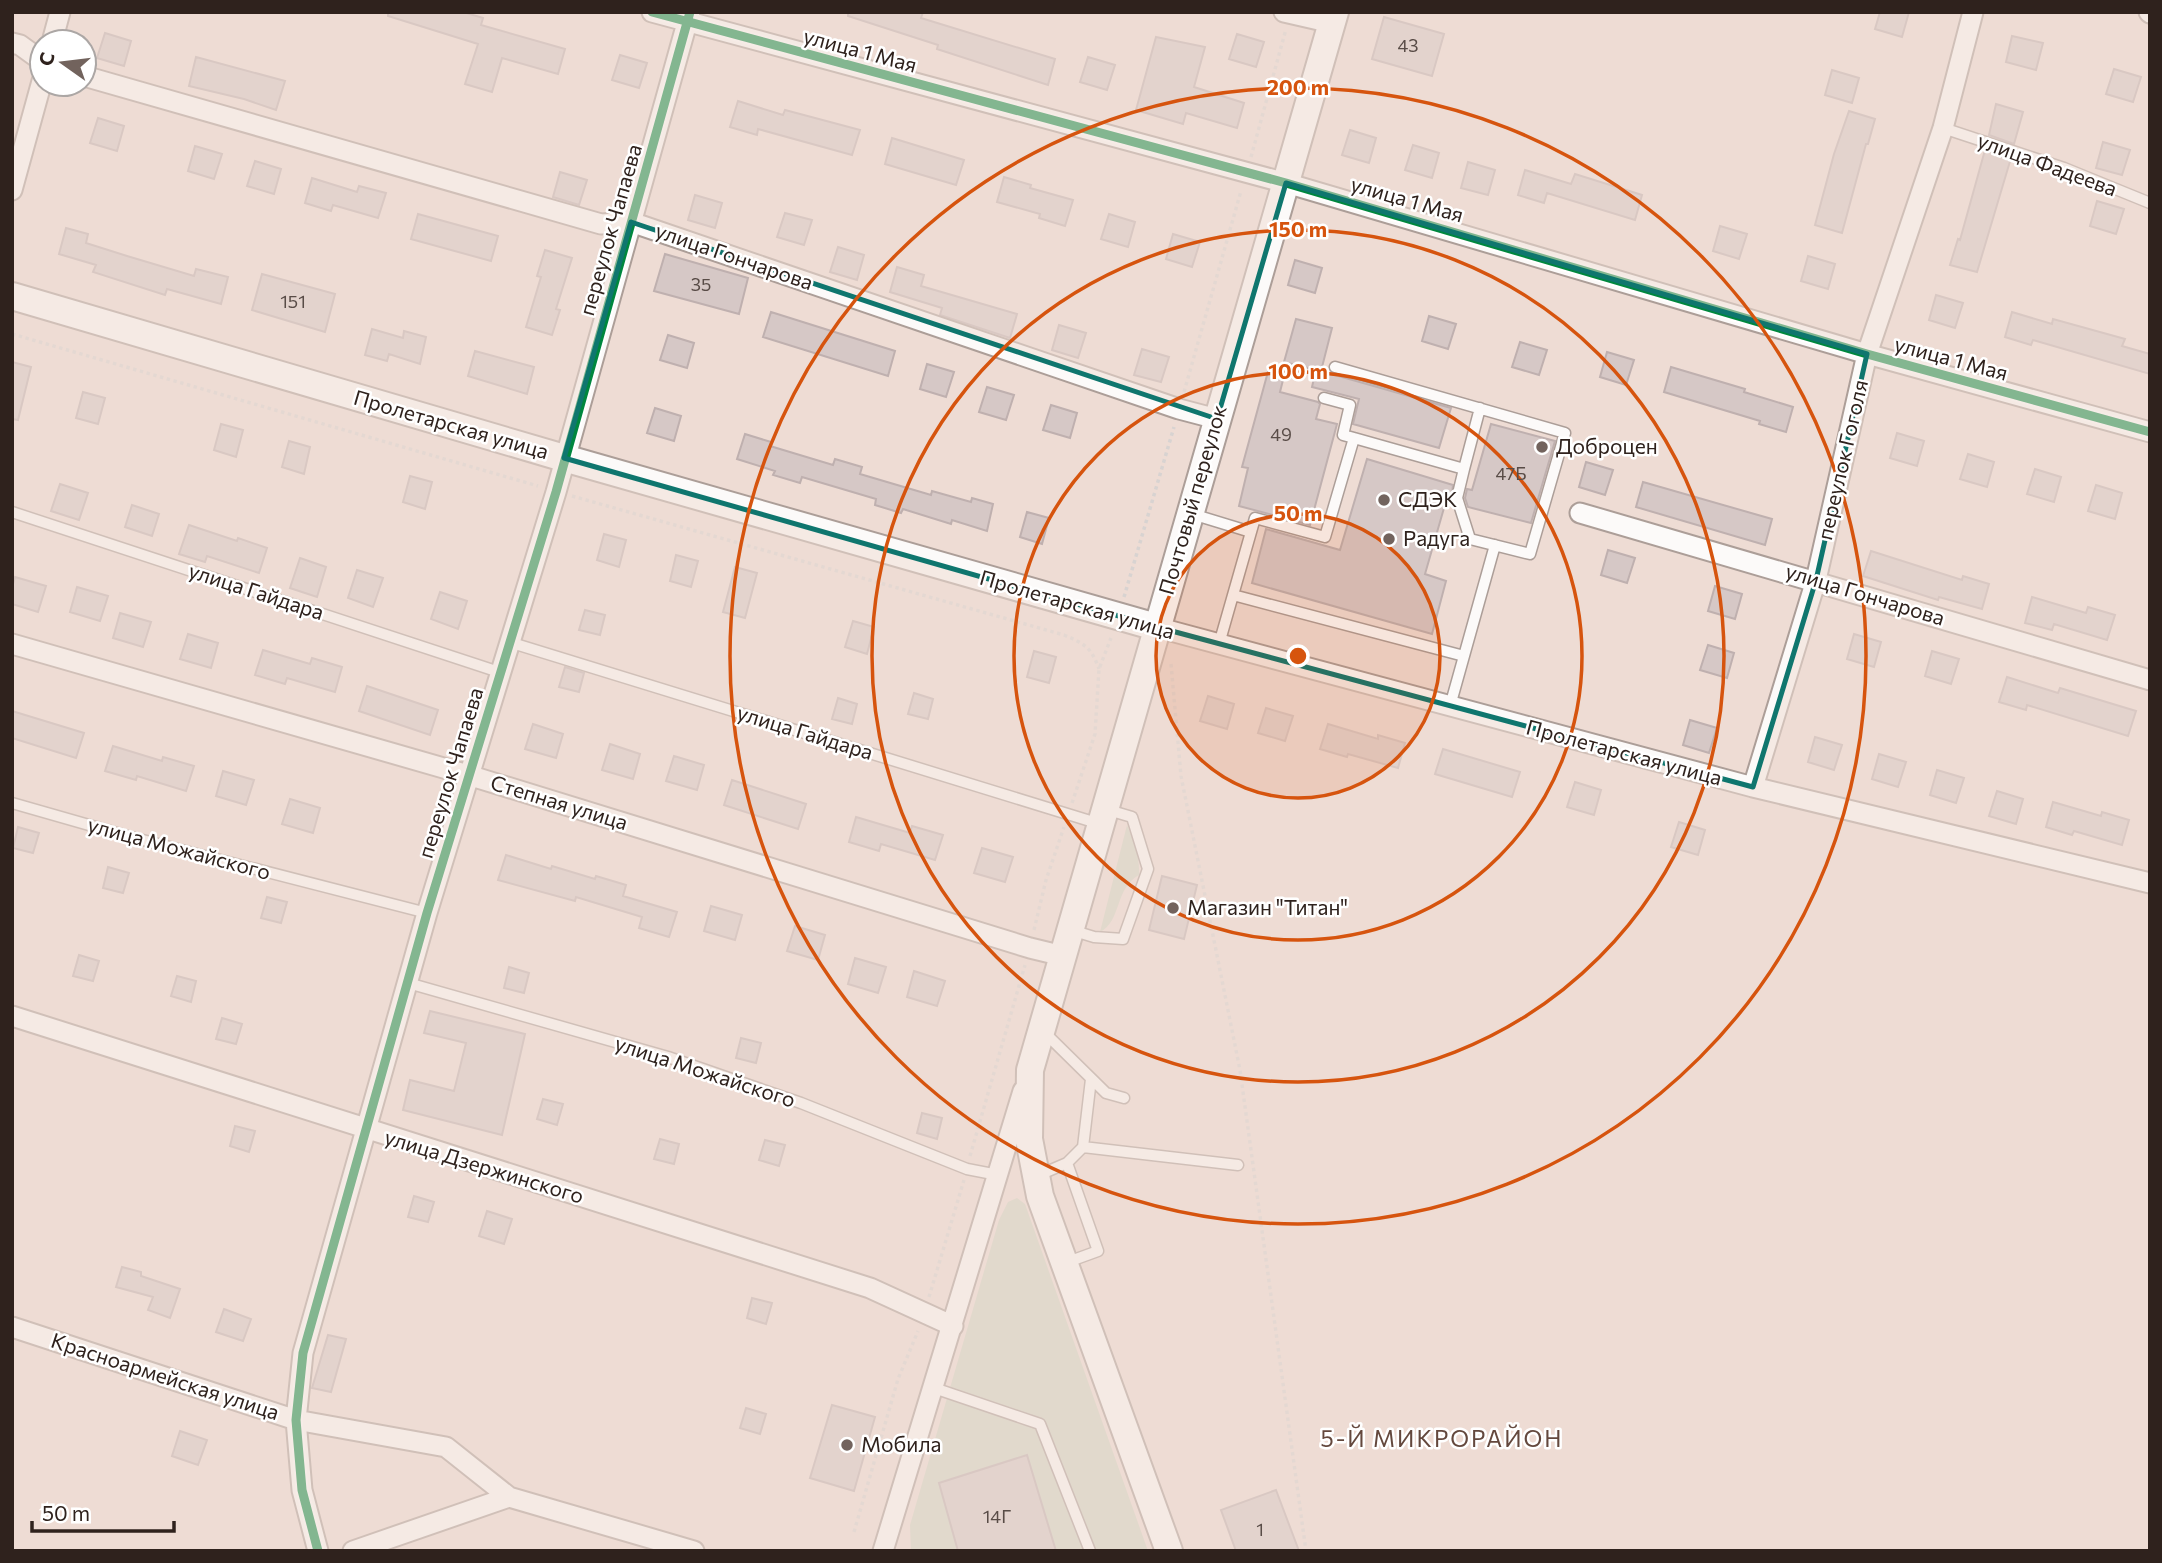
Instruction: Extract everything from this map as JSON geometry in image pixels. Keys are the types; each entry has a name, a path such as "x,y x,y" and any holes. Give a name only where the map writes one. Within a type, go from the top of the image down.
{"main road":[{"name":"Почтовый переулок","path":"1169,1551 1040,1196 1029,1139 1030,1070 1102,816 1162,629 1189,514 1334,18"},
{"name":"Пролетарская улица","path":"12,296 1162,629"}],"street":[{"name":"улица 1 Мая","path":"652,12 688,18 1286,183 1867,354 2150,432"},
{"name":"переулок Гоголя","path":"1753,787 1816,580 1867,354 1943,128 1973,12"},
{"path":"1287,13 1334,18"},
{"name":"переулок Чапаева","path":"318,1551 302,1490 296,1420 303,1353 427,913 564,458 688,18"},
{"path":"12,43 28,51"},
{"name":"улица Гончарова","path":"98,79 601,224 631,222 1179,409 1217,419"},
{"path":"12,190 37,98"},
{"name":"улица Гончарова","path":"1580,513 2150,680"},
{"name":"Пролетарская улица","path":"1162,629 1753,787 2150,883"},
{"name":"Степная улица","path":"12,644 468,775 1063,957"},
{"name":"улица Дзержинского","path":"12,1016 870,1288 953,1326"},
{"path":"883,1551 1030,1070"},
{"name":"Красноармейская улица","path":"12,1327 296,1420 446,1447 509,1497"},
{"path":"353,1551 509,1497 663,1546 694,1551"}],"lane":[{"name":"улица Фадеева","path":"1943,128 2064,168 2150,203"},
{"path":"1335,367 1480,408 1565,433 1530,554 1470,539 1457,498 1480,408"},
{"path":"1324,398 1350,405 1343,435 1464,469"},
{"path":"1219,644 1255,518 1325,537 1354,438"},
{"name":"улица Гайдара","path":"12,512 499,672"},
{"path":"1189,514 1251,532"},
{"path":"1450,706 1495,545"},
{"path":"1233,595 1464,656"},
{"name":"улица Гайдара","path":"509,642 1069,814 1132,817 1148,869 1123,939 1094,937 1070,930"},
{"name":"улица Можайского","path":"12,803 131,837 427,913"},
{"name":"улица Можайского","path":"408,983 668,1057 801,1103 967,1169 998,1175"},
{"path":"1041,1029 1106,1093 1124,1098"},
{"path":"1036,1177 1067,1163 1083,1147 1091,1079"},
{"path":"1083,1147 1238,1165"},
{"path":"1065,1264 1098,1251 1067,1163"},
{"path":"934,1388 1040,1424 1090,1551"}],"path":[{"path":"854,1532 898,1379 924,1314 1030,948 1046,880 1094,734 1099,669 1118,618 1179,409 1246,173 1287,13"},
{"path":"1162,629 1181,776 1240,1070 1306,1551"}],"highlighted area":[{"path":"1286,183 1867,354 1816,580 1753,787 1168,630 564,458 631,222 1217,419"}],"green space":[{"path":"1127,825 1136,849 1139,875 1125,888 1112,920 1100,932"},
{"path":"1017,1198 1025,1204 1148,1551 911,1551 910,1525 999,1220 1008,1202"}],"building":[{"path":"388,12 463,12 483,18 481,25 565,49 558,74 502,58 492,92 465,84 478,44 388,16"},
{"path":"848,12 923,12 921,18 1055,59 1048,85 937,49 938,45 848,16"},
{"path":"1880,12 1909,12 1902,37 1875,29"},
{"path":"1384,17 1444,34 1432,76 1372,59"},
{"path":"105,33 131,41 124,66 98,58"},
{"path":"1237,34 1264,42 1256,67 1229,59"},
{"path":"2012,36 2043,43 2036,70 2006,62"},
{"path":"1156,37 1205,47 1194,87 1244,103 1237,128 1186,113 1183,124 1136,110"},
{"path":"620,55 647,63 639,88 612,80"},
{"path":"196,57 285,81 276,110 189,86"},
{"path":"1088,57 1115,65 1107,90 1080,82"},
{"path":"2114,69 2141,77 2133,102 2106,94"},
{"path":"1832,70 1859,78 1852,103 1825,95"},
{"path":"738,101 783,115 785,110 860,130 852,155 758,129 757,135 730,127"},
{"path":"1996,104 2023,112 2014,144 1989,135"},
{"path":"1849,111 1875,119 1842,233 1815,225"},
{"path":"98,118 124,126 117,151 90,143"},
{"path":"1350,130 1376,138 1369,163 1342,155"},
{"path":"892,138 964,160 956,185 885,164"},
{"path":"2103,142 2130,150 2122,175 2096,168"},
{"path":"1413,145 1439,153 1432,178 1405,170"},
{"path":"195,146 222,154 214,179 188,171"},
{"path":"1985,150 2011,158 1977,272 1950,265 1958,239 1960,240"},
{"path":"255,161 281,169 274,194 247,186"},
{"path":"1468,162 1495,170 1488,195 1461,188"},
{"path":"1525,170 1571,184 1575,174 1642,195 1635,220 1547,193 1544,203 1518,195"},
{"path":"560,172 587,180 579,205 553,197"},
{"path":"1004,177 1031,185 1030,188 1073,200 1065,226 1039,218 1040,214 997,202"},
{"path":"312,178 357,192 359,186 386,193 378,218 333,205 331,211 305,203"},
{"path":"695,195 722,203 715,228 688,220"},
{"path":"2097,201 2124,209 2116,234 2090,226"},
{"path":"785,213 812,220 804,245 777,237"},
{"path":"418,214 498,236 491,261 411,239"},
{"path":"1109,214 1135,222 1128,247 1101,239"},
{"path":"1720,226 1747,234 1739,259 1713,251"},
{"path":"66,228 88,234 86,243 127,256 194,276 196,269 228,277 221,304 167,289 165,295 93,272 96,265 59,254"},
{"path":"1173,234 1200,242 1192,267 1166,259"},
{"path":"838,247 864,255 857,280 830,272"},
{"path":"545,250 572,258 556,309 560,310 552,335 526,327 541,277 537,276"},
{"path":"665,254 748,278 739,314 654,291"},
{"path":"1808,256 1835,264 1828,289 1801,281"},
{"path":"1295,260 1322,268 1315,293 1288,285"},
{"path":"897,267 924,275 921,286 1017,314 1010,338 940,315 942,308 890,292"},
{"path":"262,274 335,294 325,332 252,310"},
{"path":"1936,295 1963,303 1955,328 1929,320"},
{"path":"771,312 895,351 888,376 763,337"},
{"path":"2012,312 2052,324 2053,319 2125,339 2122,346 2150,354 2150,374 2033,340 2031,345 2005,337"},
{"path":"1429,316 1456,324 1448,349 1422,341"},
{"path":"1296,319 1332,328 1321,371 1451,408 1439,448 1353,424 1359,399 1312,387 1316,370 1284,362"},
{"path":"1059,325 1086,333 1078,358 1052,350"},
{"path":"372,329 403,338 404,331 426,337 420,364 389,354 387,361 365,355"},
{"path":"668,335 694,343 687,368 660,360"},
{"path":"1520,342 1547,350 1539,375 1512,367"},
{"path":"1142,349 1169,357 1161,382 1134,375"},
{"path":"475,351 534,367 527,394 468,376"},
{"path":"1607,352 1634,360 1626,385 1600,377"},
{"path":"12,362 31,367 18,420 12,419"},
{"path":"927,364 954,372 946,397 920,389"},
{"path":"1671,367 1745,389 1744,392 1793,407 1786,432 1759,424 1760,421 1664,392"},
{"path":"1269,368 1285,372 1280,392 1318,402 1320,404 1316,419 1337,424 1310,525 1239,506 1248,468 1242,467"},
{"path":"987,387 1014,395 1006,420 979,412"},
{"path":"83,392 105,398 98,424 76,418"},
{"path":"1051,405 1077,413 1070,438 1043,430"},
{"path":"655,408 681,416 674,441 647,433"},
{"path":"221,424 243,430 236,457 214,450"},
{"path":"1491,424 1555,441 1531,523 1468,507 1465,498 1467,489 1472,490"},
{"path":"1897,433 1924,441 1917,466 1890,458"},
{"path":"745,434 771,442 770,446 833,465 835,459 862,467 860,474 931,495 932,491 971,502 972,498 993,504 987,531 952,520 951,524 903,509 901,513 875,505 876,499 802,477 800,483 773,475 775,471 737,459"},
{"path":"289,441 310,447 304,474 282,467"},
{"path":"1968,454 1994,462 1987,487 1960,479"},
{"name":"Радуга","path":"1367,459 1453,485 1451,502 1446,501 1425,574 1446,581 1432,634 1252,583 1266,529 1340,550"},
{"path":"1586,462 1613,470 1605,495 1579,487"},
{"path":"2035,469 2061,477 2054,502 2027,494"},
{"path":"410,476 432,482 425,509 403,502"},
{"path":"1643,482 1772,519 1765,545 1636,507"},
{"path":"60,484 88,493 79,520 51,511"},
{"path":"2096,485 2122,493 2115,519 2088,511"},
{"path":"132,505 159,514 152,536 125,527"},
{"path":"1027,512 1049,518 1042,544 1020,537"},
{"path":"189,525 267,548 259,573 207,556 205,562 179,554"},
{"path":"604,534 626,540 619,567 597,560"},
{"path":"1608,550 1635,558 1627,583 1601,575"},
{"path":"1871,551 1962,580 1963,576 1989,584 1982,609 1939,597 1938,600 1863,576"},
{"path":"676,555 698,561 691,587 670,581"},
{"path":"300,558 326,567 317,597 290,588"},
{"path":"735,567 757,573 745,618 723,612"},
{"path":"357,570 383,578 373,607 348,598"},
{"path":"15,577 46,586 38,612 12,604"},
{"path":"1715,586 1742,594 1735,619 1708,611"},
{"path":"77,587 108,596 100,621 70,612"},
{"path":"440,592 467,601 458,629 431,619"},
{"path":"2032,597 2086,613 2088,607 2115,615 2107,640 2054,624 2052,630 2025,623"},
{"path":"585,610 605,615 600,635 579,630"},
{"path":"120,613 151,622 143,647 113,638"},
{"path":"853,621 874,627 867,654 845,647"},
{"path":"188,634 218,643 211,668 180,659"},
{"path":"1854,634 1881,642 1874,667 1847,659"},
{"path":"1708,645 1734,653 1727,678 1700,670"},
{"path":"263,650 310,664 312,658 342,667 335,692 287,678 285,684 255,675"},
{"path":"1034,651 1056,657 1049,683 1027,677"},
{"path":"1932,651 1959,659 1951,684 1925,676"},
{"path":"565,667 584,673 579,692 559,687"},
{"path":"2007,677 2058,693 2060,688 2136,711 2128,736 2027,705 2026,710 1999,702"},
{"path":"367,686 438,710 430,735 359,711"},
{"path":"914,693 933,699 928,719 908,714"},
{"path":"1208,696 1234,704 1227,729 1200,721"},
{"path":"838,698 857,704 852,724 832,719"},
{"path":"1266,708 1293,716 1285,741 1258,733"},
{"path":"12,711 84,733 76,758 12,738"},
{"path":"1690,720 1717,728 1709,753 1683,745"},
{"path":"533,724 563,734 556,758 525,749"},
{"path":"1328,724 1378,739 1378,735 1405,743 1398,768 1320,749"},
{"path":"1815,737 1842,745 1834,770 1808,762"},
{"path":"610,744 640,754 633,779 602,770"},
{"path":"113,746 162,761 163,757 194,766 186,791 137,776 136,780 105,771"},
{"path":"1443,749 1520,772 1512,797 1435,774"},
{"path":"1879,754 1906,762 1898,787 1872,779"},
{"path":"674,756 704,765 697,790 666,781"},
{"path":"1937,770 1964,778 1956,803 1930,795"},
{"path":"223,771 254,780 246,805 216,796"},
{"path":"732,780 806,804 798,829 724,805"},
{"path":"1575,782 1601,790 1594,815 1567,807"},
{"path":"1997,791 2023,799 2016,824 1989,816"},
{"path":"290,799 320,808 313,833 282,824"},
{"path":"2053,802 2101,816 2102,812 2129,820 2122,845 2074,831 2072,835 2046,827"},
{"path":"856,817 910,833 912,826 943,835 935,860 881,844 879,851 849,842"},
{"path":"1679,822 1705,830 1698,855 1671,847"},
{"path":"18,827 39,833 33,853 13,848"},
{"path":"982,848 1013,857 1005,882 974,873"},
{"path":"506,855 551,869 552,866 626,885 623,896 677,912 669,937 639,928 642,917 576,897 575,901 498,880"},
{"path":"108,867 129,873 123,893 103,888"},
{"name":"Магазин \"Титан\"","path":"1162,876 1197,885 1184,939 1149,930"},
{"path":"267,897 287,902 281,923 261,918"},
{"path":"711,906 742,915 735,940 704,931"},
{"path":"795,926 825,935 818,960 787,951"},
{"path":"79,955 99,961 93,981 73,976"},
{"path":"855,958 886,967 878,993 848,984"},
{"path":"509,967 529,973 524,993 504,988"},
{"path":"914,971 945,981 937,1006 907,997"},
{"path":"177,976 196,981 191,1002 171,996"},
{"path":"430,1011 525,1034 502,1135 403,1110 410,1080 454,1091 466,1043 424,1033"},
{"path":"222,1018 242,1024 236,1044 216,1039"},
{"path":"741,1038 761,1043 756,1063 736,1058"},
{"path":"543,1099 563,1104 557,1125 537,1119"},
{"path":"922,1113 942,1118 937,1139 917,1133"},
{"path":"235,1126 255,1131 249,1152 230,1146"},
{"path":"660,1139 679,1144 674,1164 654,1159"},
{"path":"765,1140 785,1145 779,1166 759,1160"},
{"path":"414,1196 434,1202 428,1222 408,1217"},
{"path":"487,1211 512,1219 504,1244 479,1236"},
{"path":"122,1267 180,1289 170,1318 148,1310 153,1297 116,1287"},
{"path":"752,1298 772,1303 766,1324 747,1318"},
{"path":"224,1309 251,1319 243,1341 216,1332"},
{"path":"328,1335 346,1339 331,1392 312,1388"},
{"path":"832,1405 875,1417 854,1491 810,1478"},
{"path":"746,1408 766,1414 760,1434 740,1428"},
{"path":"180,1431 207,1440 198,1465 172,1456"},
{"path":"1027,1455 1056,1551 958,1551 939,1483"},
{"path":"1276,1490 1299,1551 1236,1551 1221,1510"}],"cycle path":[{"path":"652,12 1286,183 1867,354 2150,432"},
{"path":"318,1551 302,1490 296,1420 303,1353 427,913 556,492 690,12"}],"place":[{"name":"Доброцен","path":"1542,447"},
{"name":"СДЭК","path":"1384,500"},
{"name":"Радуга","path":"1389,539"},
{"name":"Магазин \"Титан\"","path":"1173,908"},
{"name":"Мобила","path":"847,1445"}],"district":[{"name":"5-Й МИКРОРАЙОН","path":"1442,1439"}]}
